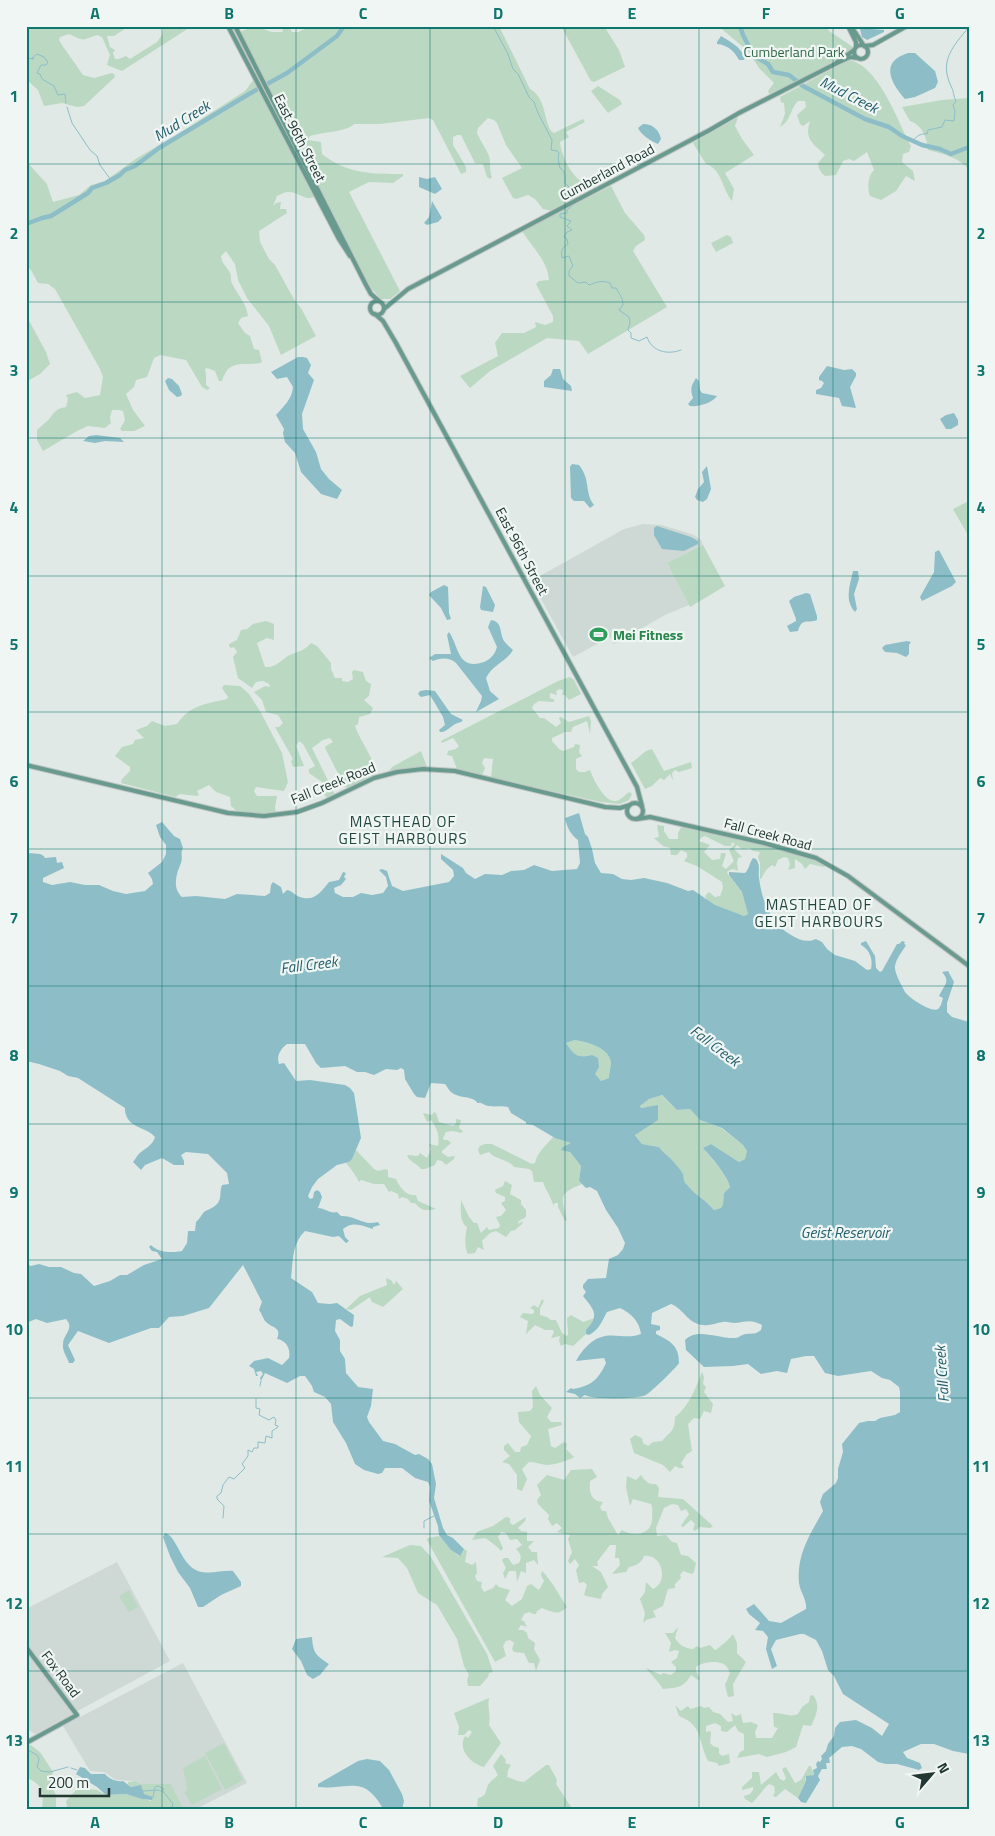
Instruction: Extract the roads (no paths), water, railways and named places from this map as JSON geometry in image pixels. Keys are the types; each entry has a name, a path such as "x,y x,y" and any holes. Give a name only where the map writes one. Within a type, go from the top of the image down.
{"main road":[{"name":"East 96th Street","path":"228,26 259,79"},
{"name":"East 96th Street","path":"235,26 266,94 339,230 352,260 372,294 380,301"},
{"path":"850,26 868,53"},
{"path":"850,26 856,42 854,54 858,58 864,58 877,42"},
{"path":"855,48 860,45 864,46 877,42 907,26"},
{"name":"Cumberland Road","path":"835,64 855,48"},
{"name":"Cumberland Road","path":"384,311 391,302 408,289 802,80 850,58 858,58"},
{"path":"372,294 370,310 379,315 384,311"},
{"path":"372,303 380,301 391,302"},
{"path":"380,301 384,311 383,321"},
{"name":"East 96th Street","path":"375,314 383,321 400,350 638,792 643,808"},
{"name":"Fall Creek Road","path":"26,765 228,813 251,816 276,816 305,810 371,779 391,773 419,769 455,771 605,807 620,808 631,804"},
{"path":"629,816 627,810 638,792"},
{"path":"631,804 638,803 650,817"},
{"path":"620,808 629,816 637,819 643,815 643,808"},
{"name":"Fall Creek Road","path":"637,819 650,817 764,843 816,858 858,882 969,966"},
{"name":"Fox Road","path":"26,1647 77,1715 26,1743"}],"water":[{"path":"861,28 884,30 884,32 867,40 862,37"},
{"path":"721,36 740,50 745,57 744,60 739,60 733,51 717,44"},
{"path":"908,53 915,53 935,71 938,82 935,88 915,97 905,99 895,86 890,73 893,62"},
{"path":"643,124 653,126 657,130 661,139 658,144 639,131 638,128"},
{"path":"419,177 427,179 435,177 442,189 435,194 419,187"},
{"path":"432,201 442,218 438,222 427,225 424,223 429,217"},
{"path":"298,357 307,358 311,365 308,373 314,380 302,414 303,429 316,452 321,469 342,490 337,499 321,494 301,472 295,453 285,442 284,429 276,415 289,399 293,387 287,377 277,379 271,372"},
{"path":"827,366 844,370 852,369 856,373 850,387 856,408 842,406 839,398 816,394 816,390 821,388 824,383 819,380 819,377"},
{"path":"553,369 560,369 563,379 571,386 572,391 544,387 544,381 551,375"},
{"path":"168,378 172,379 179,386 181,396 177,397 169,390 165,381"},
{"path":"696,378 699,381 702,393 717,396 705,404 690,406 688,404 693,398 692,388"},
{"path":"954,413 958,420 958,425 951,429 946,429 940,419"},
{"path":"89,436 120,438 124,442 105,441 95,443 83,441"},
{"path":"572,464 579,465 583,470 589,495 594,505 590,508 584,501 574,501 571,498 570,467"},
{"path":"707,466 711,489 707,499 703,502 695,497 698,489 704,482 702,472"},
{"path":"657,526 691,537 698,541 698,544 684,551 662,549 654,535 654,528"},
{"path":"939,550 956,582 952,586 922,601 920,597 934,572 935,552"},
{"path":"853,571 858,571 859,579 854,594 857,609 855,612 849,597 849,587"},
{"path":"444,585 448,587 451,619 447,620 441,608 429,595"},
{"path":"483,586 486,587 495,605 493,612 481,610"},
{"path":"806,593 810,594 817,620 803,622 798,631 790,632 787,626 796,621 796,619 789,601"},
{"path":"491,620 499,625 502,638 513,650 486,678 490,691 499,699 476,712 482,696 456,663 447,659 433,661 429,658 435,654 451,654 447,635 449,632 460,656 464,660 475,664 486,661 492,656 497,647 488,627"},
{"path":"911,642 909,654 906,657 897,653 885,652 882,648 885,645"},
{"path":"420,691 435,691 451,714 463,720 440,732 439,730 445,725 443,717 430,695 421,697 418,694"},
{"name":"Geist Reservoir","path":"579,813 595,863 601,873 613,874 622,879 644,878 667,883 688,891 693,890 715,905 744,916 748,914 742,892 729,875 729,872 745,873 753,858 757,860 759,865 760,887 768,910 778,924 791,935 809,941 816,939 822,942 835,955 855,961 867,970 871,969 872,962 869,952 861,945 861,943 866,941 875,956 876,968 880,972 897,944 902,941 905,942 904,944 906,945 896,963 897,976 907,995 931,1009 938,1009 942,1002 943,998 939,996 945,986 946,978 942,972 948,971 954,982 947,1003 947,1012 952,1017 969,1022 969,1754 953,1751 934,1744 921,1744 903,1752 907,1758 920,1763 922,1768 919,1770 897,1764 878,1762 861,1749 852,1746 842,1747 829,1758 830,1763 826,1763 827,1769 822,1769 818,1776 820,1780 806,1803 801,1802 798,1798 806,1781 806,1776 814,1775 813,1770 817,1768 816,1764 822,1759 821,1756 826,1751 828,1744 834,1736 835,1728 840,1722 856,1720 872,1728 882,1736 889,1724 843,1694 834,1676 828,1670 816,1640 804,1634 776,1640 771,1649 777,1666 772,1669 766,1649 768,1637 763,1631 755,1630 760,1623 746,1609 754,1604 769,1621 781,1623 806,1609 799,1583 800,1563 805,1545 823,1511 820,1502 823,1494 836,1483 838,1478 838,1469 843,1452 842,1444 859,1423 875,1421 900,1412 899,1387 890,1380 882,1378 871,1371 838,1376 825,1373 814,1356 791,1359 787,1373 777,1371 761,1374 748,1364 704,1367 686,1350 685,1340 690,1336 709,1334 736,1338 745,1334 757,1333 761,1330 762,1325 748,1321 708,1325 698,1324 671,1304 652,1313 651,1324 660,1326 660,1330 656,1331 656,1334 673,1344 679,1357 679,1363 646,1395 625,1398 596,1398 585,1395 580,1398 575,1394 566,1392 571,1388 579,1388 589,1384 597,1378 603,1369 606,1363 604,1358 576,1361 584,1349 592,1342 605,1336 641,1334 639,1325 634,1318 620,1308 607,1312 595,1331 589,1335 586,1334 586,1330 593,1320 594,1313 583,1296 586,1292 583,1285 588,1279 606,1278 609,1259 618,1255 625,1243 597,1191 590,1187 586,1188 579,1181 581,1166 570,1152 561,1150 571,1143 555,1138 533,1125 526,1124 526,1122 511,1113 508,1107 477,1103 471,1098 453,1093 445,1084 431,1083 425,1098 417,1097 405,1079 404,1070 401,1068 397,1070 386,1069 374,1075 357,1072 345,1066 321,1068 305,1044 287,1044 279,1055 279,1064 284,1063 296,1081 310,1080 345,1085 354,1093 361,1138 352,1159 349,1162 337,1165 318,1179 308,1196 310,1199 313,1198 314,1192 317,1190 322,1197 318,1208 337,1212 341,1216 352,1217 368,1223 378,1222 380,1225 373,1227 373,1229 357,1224 346,1227 343,1229 345,1237 349,1241 346,1243 339,1236 333,1237 305,1231 295,1247 291,1278 312,1292 318,1303 337,1303 354,1315 353,1326 351,1327 340,1319 336,1320 335,1331 340,1340 340,1351 345,1359 346,1373 358,1387 373,1389 371,1406 367,1417 383,1441 395,1444 415,1455 419,1454 428,1459 432,1464 436,1484 434,1498 443,1528 447,1535 464,1549 460,1556 451,1550 439,1535 438,1526 429,1501 430,1487 428,1482 415,1478 402,1468 385,1468 382,1473 378,1474 364,1470 355,1464 346,1443 333,1422 331,1404 325,1397 314,1392 305,1376 300,1376 287,1383 265,1373 261,1381 260,1378 263,1374 261,1371 256,1372 258,1376 256,1376 254,1369 249,1366 254,1361 268,1358 282,1365 289,1358 289,1351 285,1343 277,1339 277,1330 265,1321 259,1310 262,1302 243,1265 209,1308 183,1316 169,1317 159,1328 151,1328 109,1343 78,1331 68,1345 75,1360 73,1363 69,1363 63,1349 63,1340 69,1329 66,1319 47,1323 36,1319 26,1323 26,1264 31,1266 39,1264 49,1267 61,1267 81,1274 94,1286 110,1281 120,1275 127,1275 144,1265 162,1259 157,1252 152,1251 149,1247 151,1245 157,1250 165,1252 182,1251 187,1243 188,1231 195,1231 196,1222 203,1213 219,1201 222,1185 229,1184 227,1173 208,1154 186,1152 181,1155 184,1165 174,1165 162,1158 145,1165 141,1170 133,1162 152,1143 155,1137 131,1123 126,1115 125,1108 78,1078 26,1061 26,853 40,854 45,858 56,857 57,863 62,862 64,868 43,878 43,882 52,885 70,882 99,885 126,894 145,891 153,884 148,873 162,862 166,854 166,845 160,837 156,825 162,822 174,836 180,839 183,848 182,861 176,881 177,889 182,897 196,896 225,899 237,894 265,896 270,893 273,882 281,887 283,894 287,890 300,897 309,898 320,892 329,882 339,880 343,872 346,873 344,877 346,879 341,885 334,888 335,893 343,897 353,897 361,893 372,895 383,893 388,886 386,877 379,870 382,869 387,871 392,886 403,891 449,882 454,876 453,870 441,859 441,854 463,868 466,873 475,879 485,874 502,875 511,871 524,870 534,865 552,871 577,869 580,863 578,840 569,830 565,818","holes":["575,1040 591,1044 606,1053 611,1062 609,1078 601,1081 595,1074 599,1067 598,1058 592,1055 580,1056 572,1051 566,1043","662,1095 677,1110 690,1109 700,1120 722,1128 743,1145 747,1151 745,1159 739,1162 711,1144 703,1148 723,1172 730,1187 724,1193 721,1208 714,1210 690,1189 681,1171 659,1147 642,1144 635,1135 658,1120 658,1105 641,1108 640,1106 649,1099"]},
{"path":"165,1533 173,1539 192,1568 207,1573 233,1571 241,1582 241,1586 221,1595 203,1607 198,1607 190,1588 178,1572 170,1556 163,1537"},
{"path":"312,1637 316,1653 329,1664 320,1675 313,1679 307,1675 301,1661 292,1649 296,1639"},
{"path":"367,1759 380,1761 389,1770 402,1794 404,1801 402,1810 384,1810 369,1791 362,1787 318,1787 318,1784 358,1761"},
{"path":"80,1767 85,1768 91,1774 105,1774 113,1780 123,1781 131,1787 141,1785 144,1794 153,1797 152,1800 126,1794 106,1795 76,1774"}],"waterway":[{"name":"Mud Creek","path":"26,224 51,216 88,193 92,188 120,175 159,148 287,73 337,36 344,26"},
{"path":"493,26 508,54 513,69 518,74 529,97 534,102 552,140 551,150 559,153 560,168 564,173 565,183 574,192 573,200"},
{"name":"Mud Creek","path":"740,26 754,56 768,64 773,72 789,75 803,86 865,119 889,127 902,136 922,145 940,149 951,154 969,147"},
{"path":"914,140 919,135 927,134 928,130 942,127 945,120 954,121 955,111 953,105 956,101 946,69 947,61 953,47 969,27"},
{"path":"26,58 34,59 32,58 37,54 44,57 48,62 46,65 41,65 37,73 40,74 42,79 54,86 58,95 65,94 66,103"},
{"path":"67,107 72,123 90,150 97,156 100,165 111,180"},
{"path":"574,204 567,210 567,213 560,214 560,217 571,221 567,226 572,230 567,232 564,237 567,239 568,244 562,250 562,258 569,256 573,266 569,271 569,276 578,283 586,282 589,285 604,282 610,283 612,288 616,288 623,302 619,310 629,317 628,330 631,333 631,338 639,341 647,337 649,342 661,351 681,350"},
{"path":"260,1386 261,1381"},
{"path":"223,1518 224,1506 217,1499 223,1485 229,1477 234,1479 245,1468 242,1464 248,1456 248,1450 252,1452 254,1448 258,1448 258,1442 265,1443 266,1436 272,1438 272,1431 278,1427 275,1425 276,1420 274,1417 269,1420 259,1415 260,1409 256,1408 256,1399"},
{"path":"424,1528 424,1521 434,1516"},
{"path":"26,1749 37,1755 39,1759 37,1767 41,1771 50,1772 68,1767"},
{"path":"71,1768 77,1770"},
{"path":"153,1797 155,1787 158,1786 164,1789 163,1791"},
{"path":"143,1791 158,1790 163,1792 173,1804 171,1810"}],"place":[{"name":"Mei Fitness","path":"599,635"}],"district":[{"name":"MASTHEAD OF GEIST HARBOURS","path":"403,830"},
{"name":"MASTHEAD OF GEIST HARBOURS","path":"819,914"}],"park label":[{"name":"Cumberland Park","path":"794,52"}],"water label":[{"name":"Fall Creek","path":"309,965"},
{"name":"Fall Creek","path":"715,1046"},
{"name":"Fall Creek","path":"942,1374"}]}
